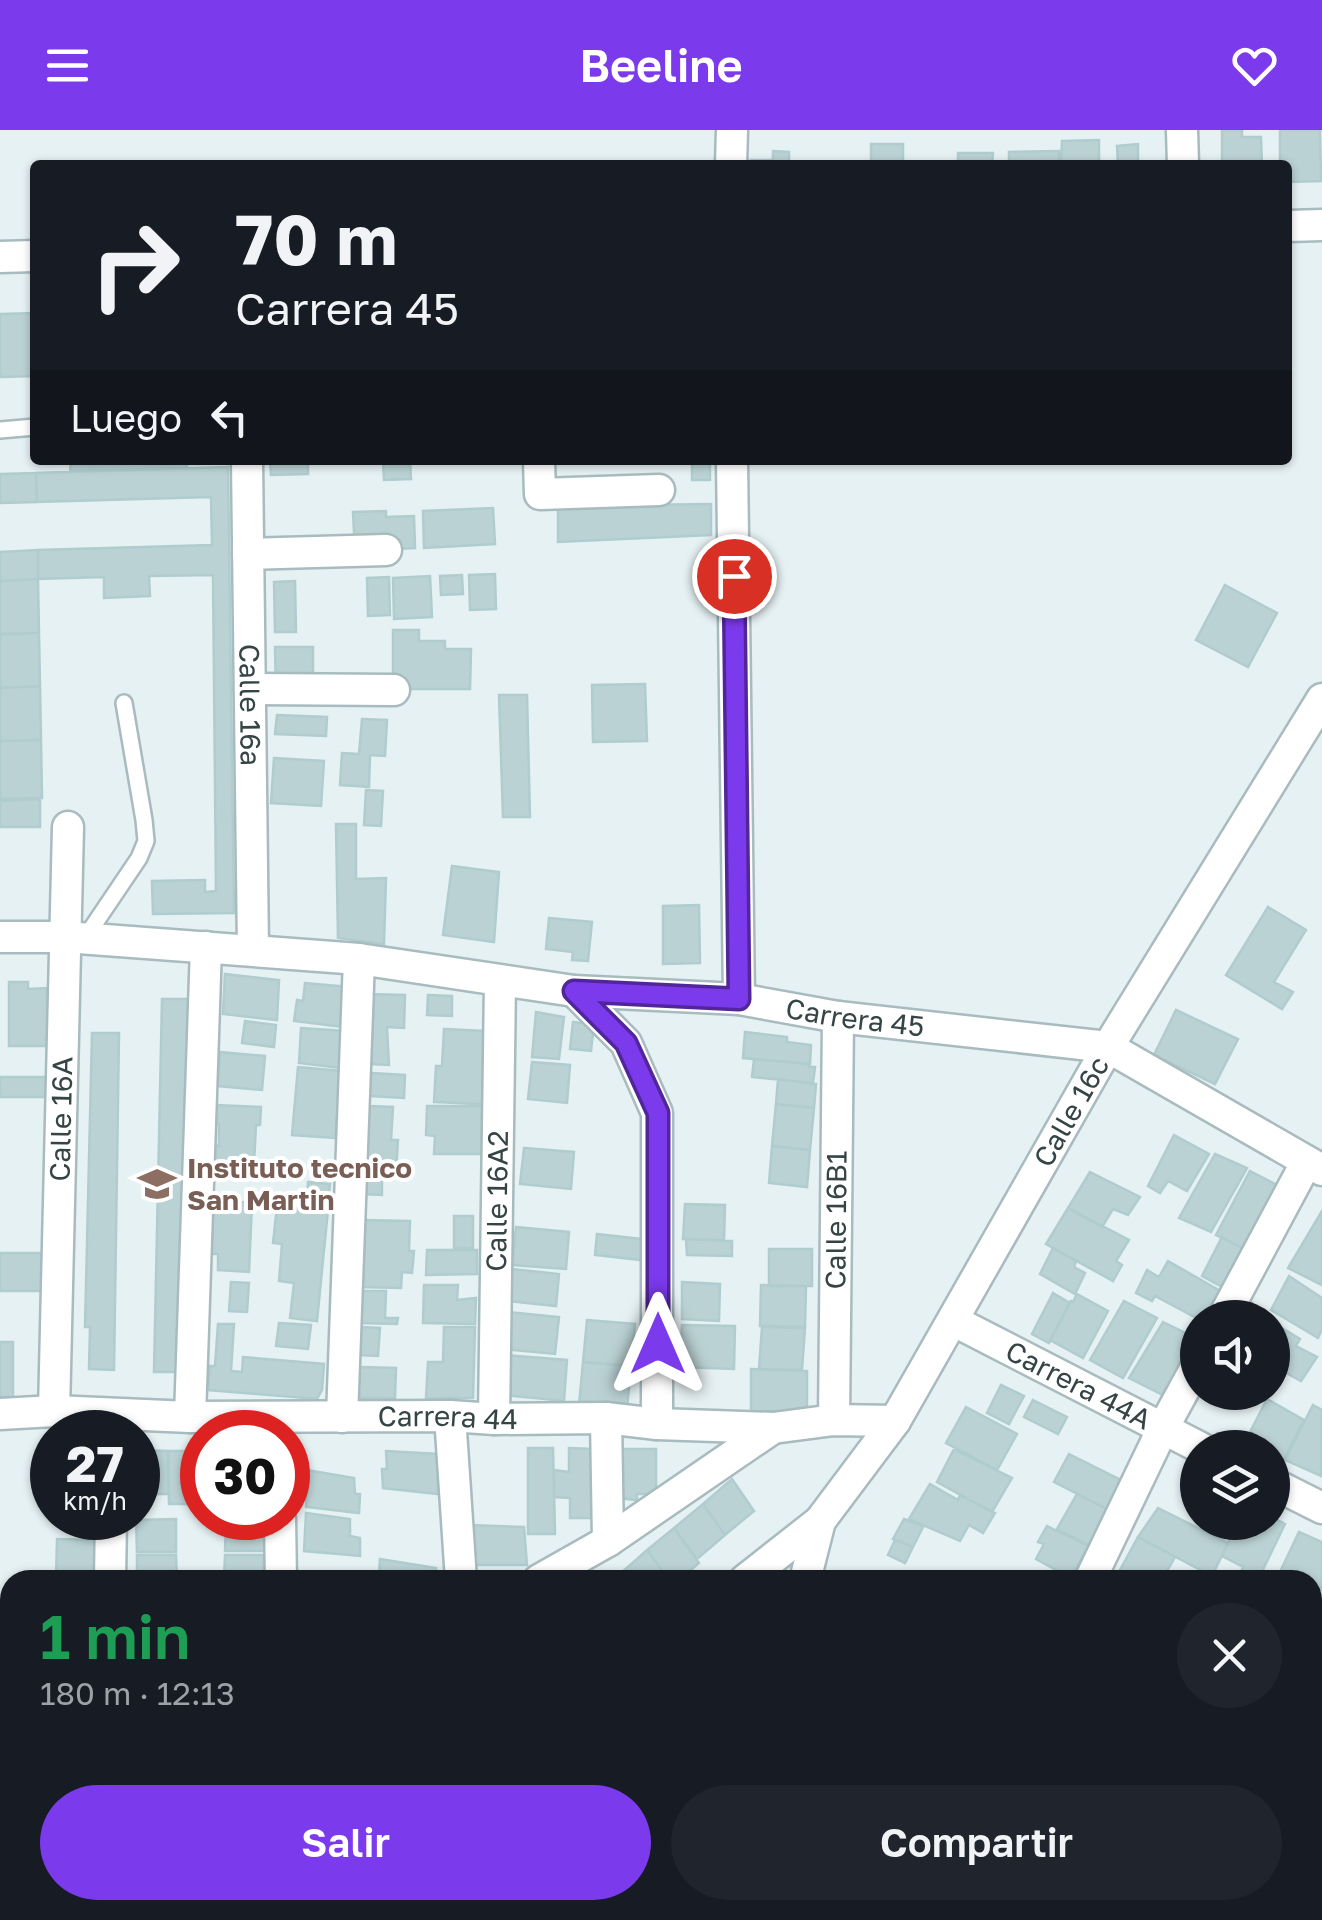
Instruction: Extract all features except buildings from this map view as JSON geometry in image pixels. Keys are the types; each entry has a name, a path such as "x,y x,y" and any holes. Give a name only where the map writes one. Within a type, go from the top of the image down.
{"street":[{"path":"731,160 732,130"},
{"path":"1182,130 1183,160"},
{"path":"1292,226 1322,225"},
{"path":"0,257 30,256"},
{"name":"Calle 16a","path":"247,465 253,950"},
{"path":"539,465 540,494 659,490"},
{"path":"732,465 739,999"},
{"path":"248,554 386,550"},
{"path":"250,690 394,690"},
{"name":"Calle 16c","path":"758,1570 820,1521 895,1421 1108,1047 1322,699"},
{"name":"Calle 16A","path":"54,1410 75,938 68,827"},
{"name":"Carrera 45","path":"0,937 75,938 359,959 574,991 739,999 838,1017 1108,1047 1314,1167"},
{"path":"190,1410 206,947"},
{"path":"342,1416 359,959"},
{"name":"Calle 16A2","path":"494,1420 500,982"},
{"path":"574,991 626,1043 658,1113 657,1424"},
{"name":"Calle 16B1","path":"834,1420 838,1017"},
{"path":"1234,1300 1314,1167"},
{"name":"Carrera 44A","path":"954,1321 1180,1437"},
{"path":"1095,1570 1180,1397"},
{"name":"Carrera 44","path":"0,1414 30,1413"},
{"name":"Carrera 44","path":"310,1420 342,1416 606,1418 773,1428 834,1420 895,1421"},
{"path":"450,1416 460,1570"},
{"path":"606,1418 608,1540"},
{"path":"556,1570 608,1540 773,1428"},
{"path":"1290,1493 1322,1508"},
{"name":"Calle 16c","path":"808,1570 820,1521"},
{"path":"110,1570 111,1540"},
{"path":"280,1540 281,1570"}],"lane":[{"path":"0,430 30,427"},
{"path":"75,938 138,858 146,841 124,704"}],"place":[{"name":"Instituto tecnico San Martin","path":"157,1184"}],"route":[{"path":"658,1344 658,1113 626,1043 574,991 739,999 734,576"}]}
